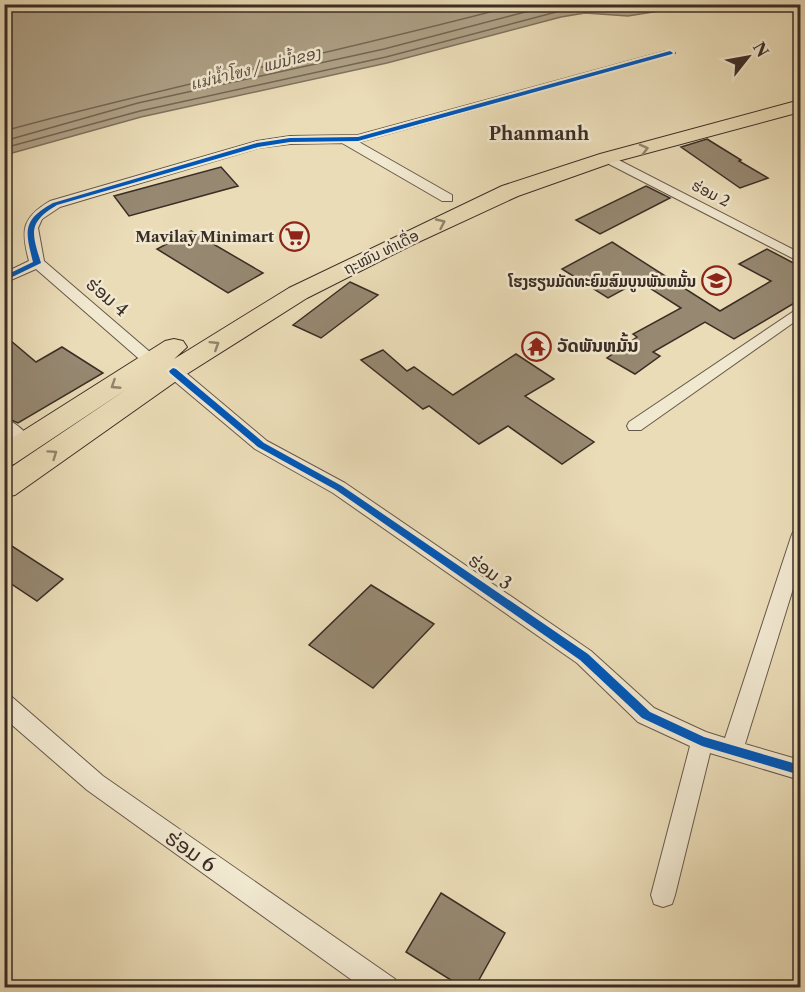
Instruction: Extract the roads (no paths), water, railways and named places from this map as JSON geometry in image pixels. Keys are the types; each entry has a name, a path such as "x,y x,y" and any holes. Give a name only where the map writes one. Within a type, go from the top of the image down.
{"main road":[{"name":"ຖະໝົນ ທ່າເດື່ອ","path":"4,457 273,285 447,198 585,149 655,128 801,91"},
{"name":"ຖະໝົນ ທ່າເດື່ອ","path":"4,487 174,371 298,293 404,240 510,191 607,158 801,106"}],"street":[{"path":"4,279 37,263 29,232 31,225 35,217 55,204 257,145 290,140 346,140 670,53"},
{"path":"346,140 447,198"},
{"name":"ຮ່ອມ 2","path":"607,158 801,258"},
{"name":"ຮ່ອມ 4","path":"37,263 151,361"},
{"path":"635,426 801,310"},
{"name":"ຮ່ອມ 3","path":"174,371 261,445 339,488 584,657 646,715 702,741 801,770"},
{"path":"4,424 25,443"},
{"path":"732,748 801,537"},
{"name":"ຮ່ອມ 6","path":"4,704 95,783 386,987"},
{"path":"663,895 702,741"}],"water":[{"name":"แม่น้ำโขง / ແມ່ນ້ຳຂອງ","path":"5,4 696,5 628,16 585,13 561,17 387,63 141,117 5,155"}],"place":[{"name":"Mavilay Minimart","path":"295,236"},
{"name":"ໂຮງຮຽນມັດທະຍົມສົມບູນພັນຫມັ້ນ","path":"717,281"},
{"name":"ວັດພັນຫມັ້ນ","path":"536,346"}],"district":[{"name":"Phanmanh","path":"539,134"}]}
